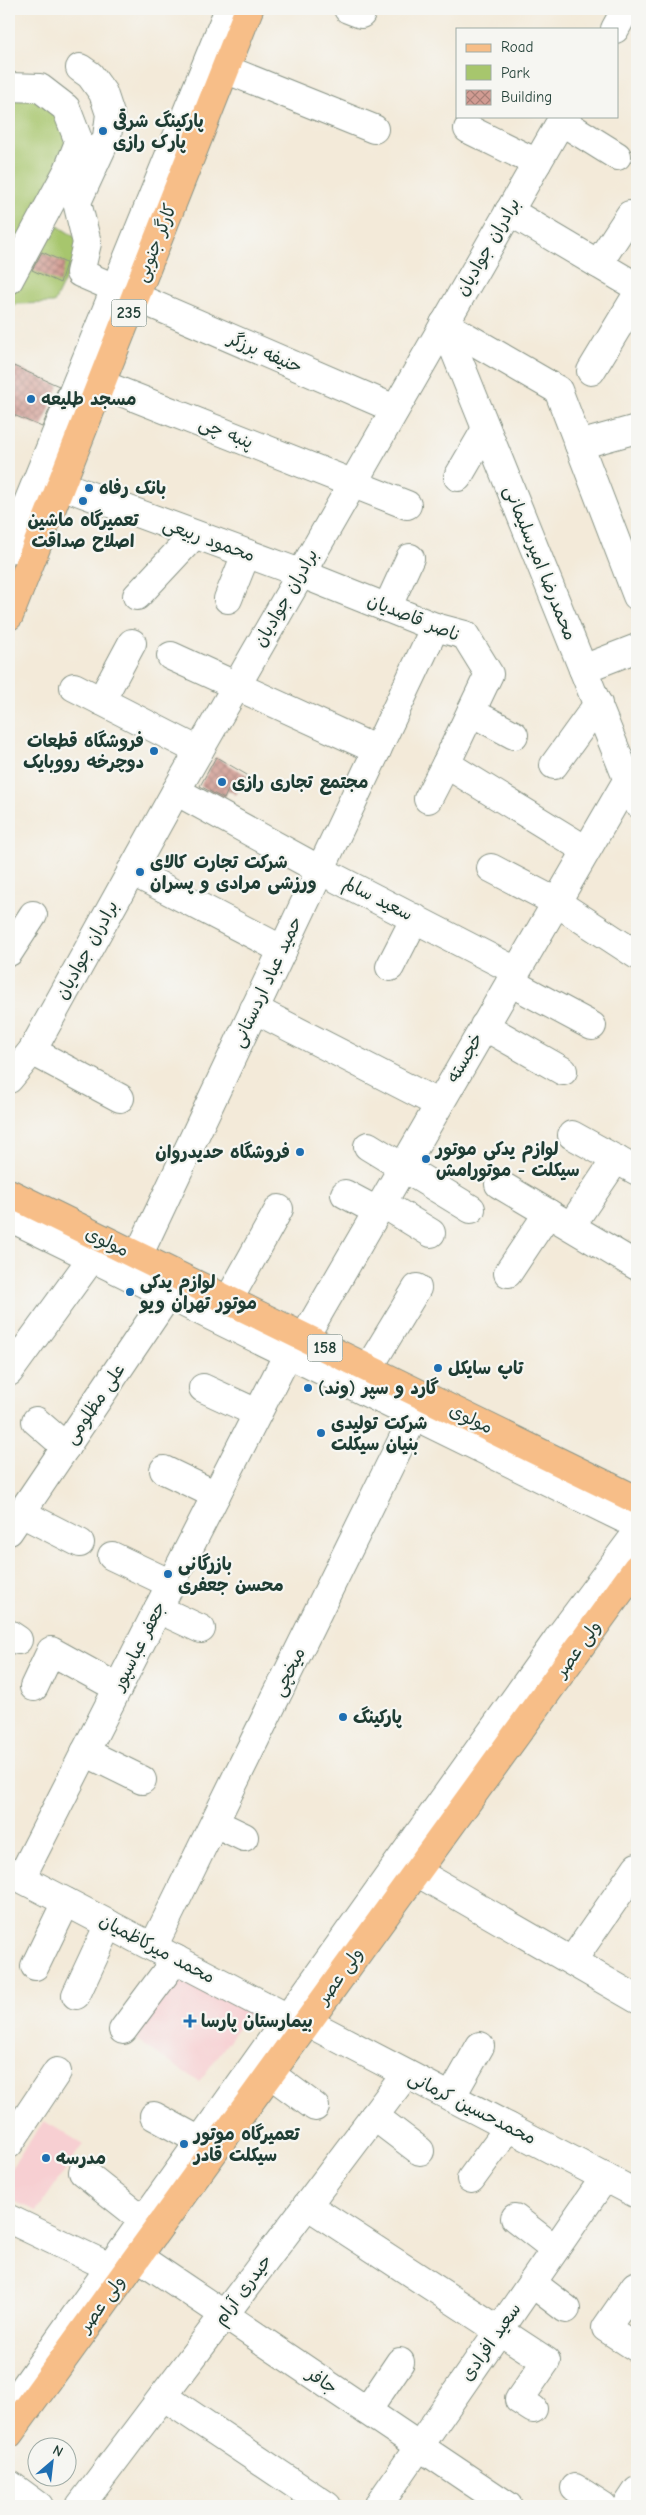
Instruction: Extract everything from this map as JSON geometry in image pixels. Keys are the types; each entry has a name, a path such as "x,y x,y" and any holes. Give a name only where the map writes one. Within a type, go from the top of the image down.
{"main road":[{"name":"کارگر جنوبی","path":"9,616 249,9"},
{"name":"مولوی","path":"9,1193 98,1249 138,1256 174,1287 228,1300 296,1342 368,1369 419,1406 637,1500"},
{"name":"ولی عصر","path":"9,2434 124,2266 149,2225 207,2145 269,2073 297,2020 415,1871 637,1568"}],"street":[{"path":"9,549 228,9"},
{"path":"616,28 626,9"},
{"name":"حنیفه برزگر","path":"80,68 97,83 108,103 110,114 107,137 77,202 87,243 80,273 395,409"},
{"path":"225,69 374,129"},
{"path":"9,87 40,88 66,108 79,142 68,170 9,280"},
{"path":"563,119 617,156"},
{"name":"برادران جوادیان","path":"9,1078 32,1051 131,871 300,573 563,119"},
{"path":"468,129 537,163"},
{"path":"509,212 637,287"},
{"path":"598,264 630,215"},
{"path":"591,371 637,295"},
{"path":"444,324 558,390 637,596"},
{"name":"محمدرضا امیرسلیمانی","path":"444,324 583,669 631,777"},
{"name":"پنبه چی","path":"101,384 407,505"},
{"path":"458,477 486,429"},
{"path":"579,445 633,430"},
{"name":"محمود ربیعی","path":"61,485 300,573"},
{"path":"137,596 194,535"},
{"path":"228,599 246,554"},
{"path":"387,608 410,558"},
{"name":"ناصر قاصدیان","path":"300,573 435,627 465,636 489,674 428,799"},
{"name":"حمید عباد اردستانی","path":"138,1256 435,627"},
{"path":"101,701 132,643"},
{"path":"583,669 637,648"},
{"path":"171,656 377,750"},
{"path":"74,687 199,751"},
{"path":"554,765 598,704"},
{"path":"472,712 514,735"},
{"path":"446,764 586,850"},
{"name":"خجسته","path":"296,1342 380,1207 586,850 631,777"},
{"name":"سعید سالم","path":"176,791 320,870 415,918 513,976 592,1026"},
{"path":"490,868 556,902 637,955"},
{"path":"131,871 283,950"},
{"path":"9,952 32,915"},
{"path":"390,967 415,918"},
{"path":"254,1010 439,1104"},
{"path":"484,1026 563,1071"},
{"path":"32,1051 120,1098"},
{"path":"508,1273 560,1220 627,1165 572,1135"},
{"path":"368,1146 471,1209"},
{"path":"499,1184 637,1266"},
{"path":"345,1194 380,1207 431,1233"},
{"path":"228,1300 279,1209"},
{"path":"10,1219 98,1249 174,1287 296,1342 419,1406 637,1525"},
{"path":"9,1372 41,1344 98,1249"},
{"name":"علی مظلومی","path":"12,1524 174,1287"},
{"path":"368,1369 417,1288"},
{"name":"جعفر عباسپور","path":"15,1875 85,1752 296,1342"},
{"path":"204,1388 258,1413"},
{"name":"میخچی","path":"123,2030 165,1953 214,1823 419,1406"},
{"path":"36,1421 66,1447"},
{"path":"164,1470 216,1495"},
{"path":"12,1524 80,1543"},
{"path":"154,2116 207,2145 297,2020 557,1640 637,1533"},
{"path":"112,1556 171,1584"},
{"path":"158,1609 201,1629"},
{"path":"34,1687 51,1651 118,1688"},
{"path":"85,1752 142,1780"},
{"path":"214,1823 244,1837"},
{"path":"572,1961 629,1896 637,1867"},
{"path":"415,1871 637,1999"},
{"name":"محمد میرکاظمیان","path":"15,1875 297,2020"},
{"path":"35,1966 66,1902"},
{"path":"76,1996 109,1924"},
{"name":"محمدحسین کرمانی","path":"297,2020 406,2074 637,2194"},
{"path":"450,2097 480,2046"},
{"path":"9,2144 57,2072"},
{"path":"269,2073 315,2107"},
{"name":"حیدری آرام","path":"80,2506 406,2074"},
{"path":"374,2116 420,2151"},
{"path":"471,2179 509,2127"},
{"path":"83,2172 149,2225"},
{"name":"سعید افرادی","path":"378,2506 605,2177"},
{"path":"308,2204 546,2361 519,2400 533,2409"},
{"path":"515,2218 555,2249"},
{"name":"جافر","path":"9,2219 124,2266 224,2315 508,2506"},
{"path":"9,2408 124,2266"},
{"path":"532,2283 566,2308"},
{"path":"635,2286 606,2328 637,2348"},
{"path":"366,2411 400,2362"},
{"path":"163,2396 327,2506"},
{"path":"9,2484 39,2506"},
{"path":"575,2488 603,2506"},
{"path":"627,2506 637,2491"}],"shaded area":[{"name":"بیمارستان پارسا","path":"177,1968 253,2008 199,2082 128,2034"},
{"name":"مدرسه","path":"44,2121 83,2144 37,2211 9,2199 9,2171"}],"green space":[{"path":"9,87 40,88 79,142 47,219 83,242 54,303 17,304 9,309"}],"building":[{"path":"42,252 66,263 60,283 32,270"},
{"name":"مسجد طلیعه","path":"9,364 59,386 42,427 9,413"},
{"name":"مجتمع تجاری رازی","path":"216,757 247,775 236,795 228,790 224,799 200,786"}],"place":[{"name":"پارکینگ شرقی پارک رازی","path":"103,131"},
{"name":"مسجد طلیعه","path":"31,399"},
{"name":"بانک رفاه","path":"89,488"},
{"name":"تعمیرگاه ماشین اصلاح صداقت","path":"83,501"},
{"name":"فروشگاه قطعات دوچرخه رووبایک","path":"154,751"},
{"name":"مجتمع تجاری رازی","path":"222,782"},
{"name":"شرکت تجارت کالای ورزشی مرادی و پسران","path":"140,872"},
{"name":"فروشگاه حدیدروان","path":"300,1152"},
{"name":"لوازم یدکی موتور سیکلت - موتورامش","path":"426,1159"},
{"name":"لوازم یدکی موتور تهران ویو","path":"130,1292"},
{"name":"تاپ سایکل","path":"438,1368"},
{"name":"گارد و سپر (وند)","path":"308,1388"},
{"name":"شرکت تولیدی بنیان سیکلت","path":"321,1433"},
{"name":"بازرگانی محسن جعفری","path":"168,1574"},
{"name":"پارکینگ","path":"343,1717"},
{"name":"بیمارستان پارسا","path":"190,2021"},
{"name":"تعمیرگاه موتور سیکلت قادر","path":"184,2144"},
{"name":"مدرسه","path":"46,2158"}]}
